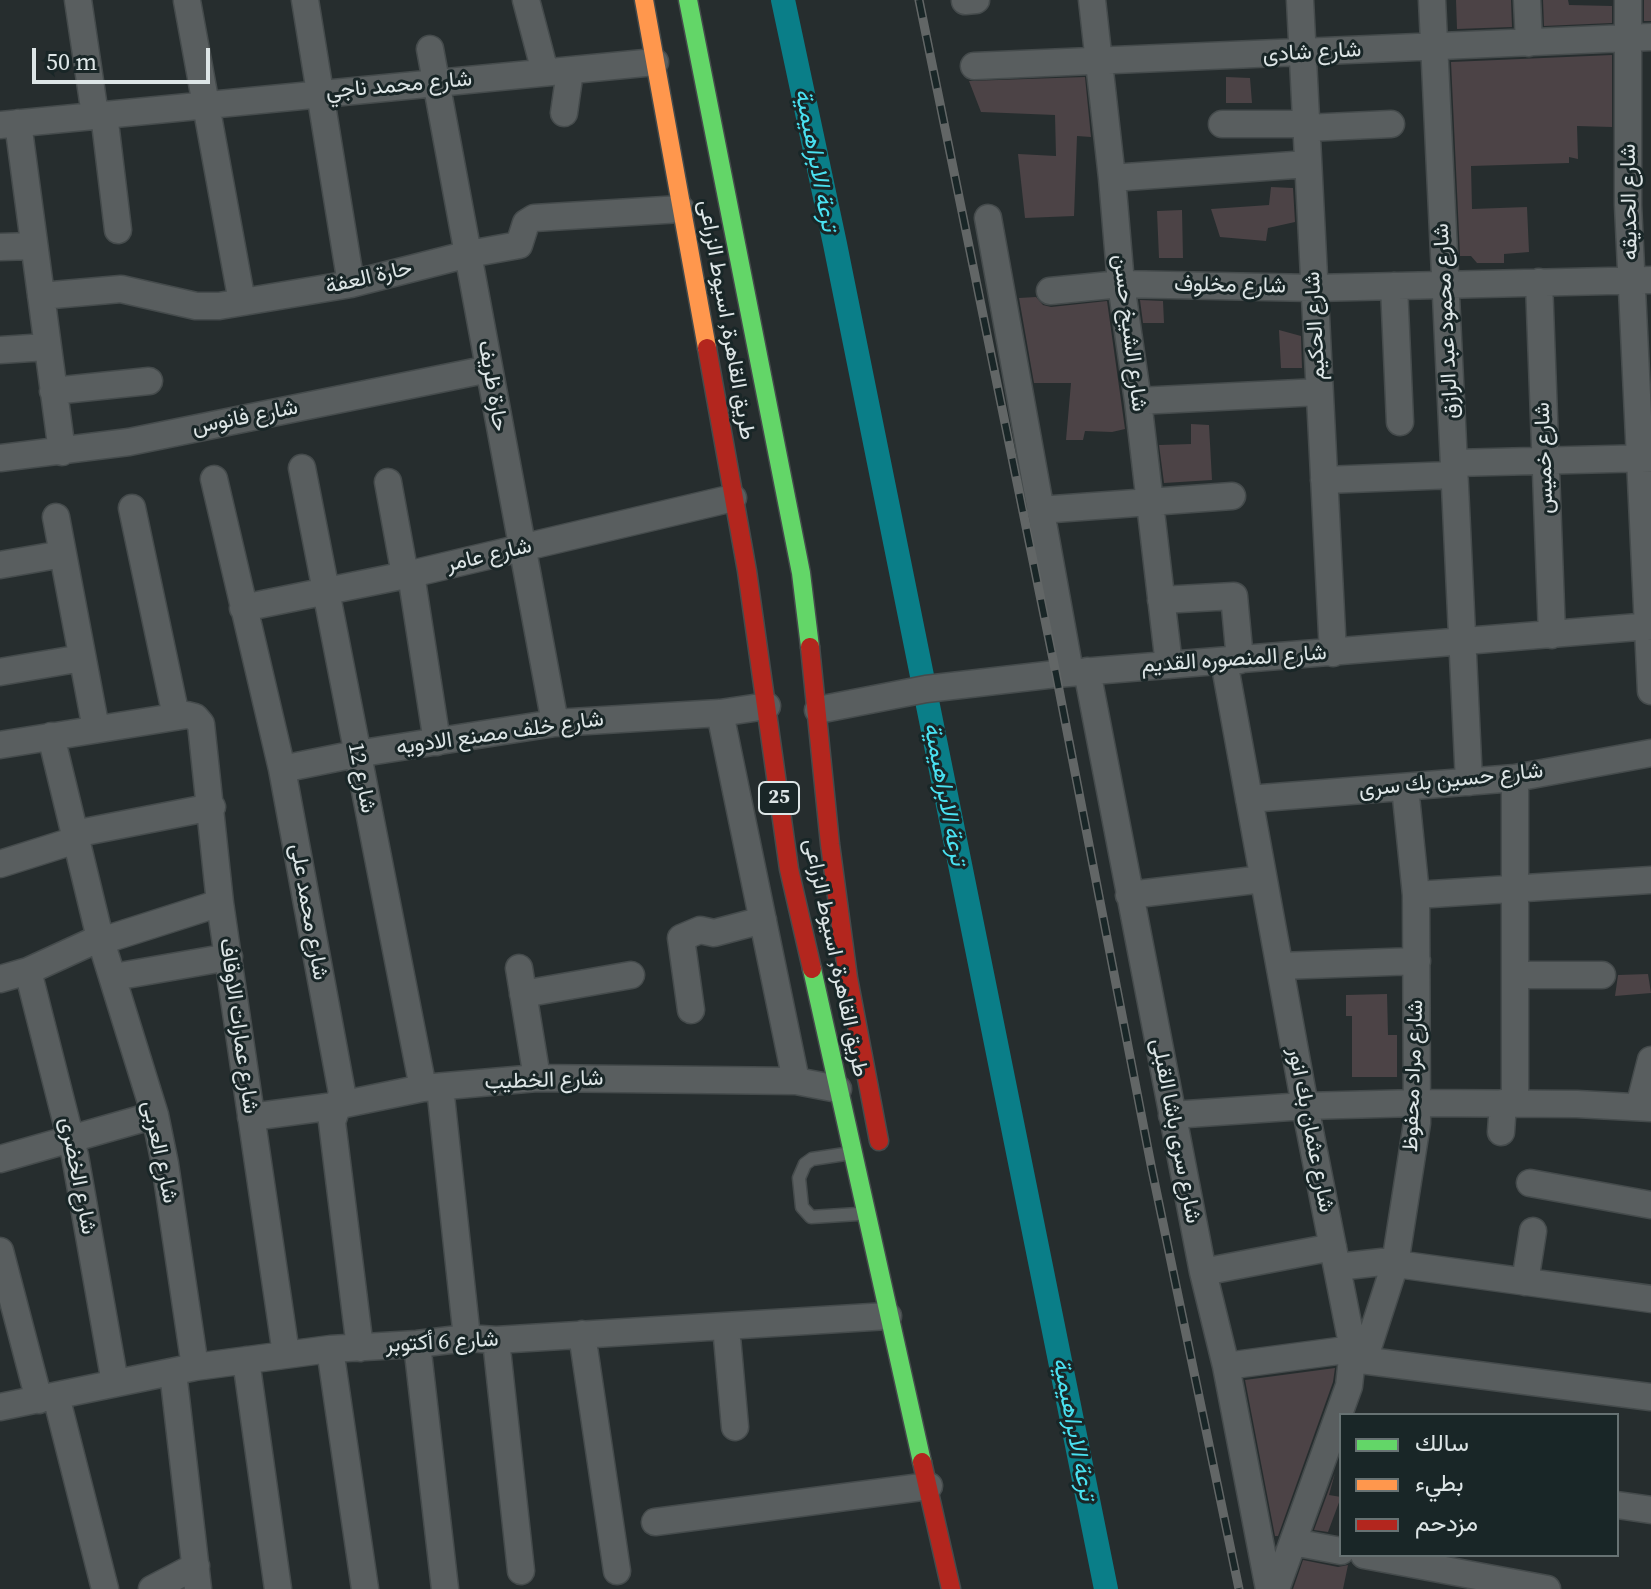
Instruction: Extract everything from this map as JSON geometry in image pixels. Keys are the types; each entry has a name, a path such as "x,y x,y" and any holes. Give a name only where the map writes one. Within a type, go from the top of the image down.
{"highway":[{"name":"طريق القاهرة, اسيوط الزراعى","path":"644,0 667,61 681,209 758,638 789,869 951,1589"},
{"name":"طريق القاهرة, اسيوط الزراعى","path":"688,0 799,559 848,978 884,1164"},
{"path":"816,996 823,968 820,923"}],"street":[{"path":"78,0 118,230"},
{"path":"305,0 351,284"},
{"path":"526,0 557,72 564,113"},
{"path":"965,1 976,0"},
{"name":"شارع الشيخ حسن","path":"1092,0 1121,284 1169,665"},
{"name":"شارع الحكيم","path":"1300,0 1333,653"},
{"name":"شارع محمود عبد الرازق","path":"1432,0 1469,782"},
{"path":"1527,0 1529,43"},
{"name":"شارع الحديقه","path":"1628,0 1640,38 1641,280 1651,691"},
{"path":"187,1 242,302"},
{"name":"شارع شادى","path":"974,66 1640,38"},
{"name":"حارة ظريف","path":"430,49 555,723"},
{"name":"شارع محمد ناجي","path":"9,124 667,61"},
{"path":"9,124 34,246 62,452"},
{"path":"1222,124 1391,124"},
{"path":"1112,178 1308,164"},
{"name":"حارة العفة","path":"41,296 121,289 196,306 242,302 351,284 469,254 519,245 526,223 534,218 681,209"},
{"name":"شارع سرى باشا القبلى","path":"988,218 1040,510 1129,895 1269,1589"},
{"path":"0,247 34,246"},
{"name":"شارع مخلوف","path":"1050,291 1121,284 1314,288 1641,280"},
{"name":"شارع خميس","path":"1539,282 1552,635"},
{"path":"1394,286 1400,422"},
{"path":"0,350 47,347"},
{"name":"شارع فانوس","path":"0,458 129,442 489,369"},
{"path":"53,391 149,381"},
{"path":"1138,401 1319,392"},
{"path":"1324,480 1545,461 1645,458"},
{"name":"شارع 12","path":"302,468 356,754 431,1088 467,1338"},
{"name":"شارع محمد على","path":"214,479 282,769 342,1093 332,1122 360,1348"},
{"path":"388,482 408,575 437,742"},
{"path":"1040,510 1232,496"},
{"name":"شارع عامر","path":"243,608 408,575 733,498"},
{"path":"0,745 176,716 132,508"},
{"path":"56,517 96,729"},
{"path":"0,565 63,554"},
{"name":"شارع عثمان بك انور","path":"1161,600 1234,596 1232,660 1249,799 1305,1106 1357,1356 1343,1413"},
{"name":"شارع المنصوره القديم","path":"818,710 926,689 1078,672 1649,626"},
{"path":"0,672 82,658"},
{"name":"شارع خلف مصنع الادويه","path":"282,769 356,754 555,723 720,713 767,706"},
{"path":"720,713 796,1081"},
{"name":"شارع عمارات الاوقاف","path":"176,716 195,717 201,724 220,903 286,1354"},
{"name":"شارع العربى","path":"51,736 101,940 155,1115 165,1164 184,1370 197,1578"},
{"name":"شارع حسين بك سرى","path":"1249,799 1515,778 1651,753"},
{"path":"1501,1132 1509,1103 1515,975 1515,778"},
{"name":"شارع مراد محفوظ","path":"1357,1356 1395,1264 1414,1144 1417,1103 1416,895 1405,787"},
{"path":"0,864 75,837 212,807"},
{"path":"1129,895 1263,879"},
{"path":"1416,895 1651,880"},
{"path":"0,979 28,971 101,940 220,903"},
{"path":"691,1010 681,938 700,930 714,933 763,920"},
{"path":"114,977 229,957"},
{"path":"1280,966 1417,961"},
{"name":"شارع الخضرى","path":"28,971 71,1138 115,1383"},
{"path":"537,1078 521,981 631,975"},
{"path":"1515,975 1602,975"},
{"path":"1172,1115 1305,1106 1417,1103 1645,1108 1651,1060"},
{"name":"شارع الخطيب","path":"251,1117 335,1106 431,1088 537,1078 796,1081 838,1089"},
{"path":"0,1159 155,1115"},
{"path":"1530,1183 1651,1205"},
{"path":"1525,1282 1533,1231"},
{"path":"0,1251 105,1589"},
{"path":"1203,1272 1335,1257 1651,1299"},
{"name":"شارع 6 أكتوبر","path":"0,1407 184,1370 330,1349 467,1338 496,1340 888,1316"},
{"path":"726,1326 735,1427"},
{"path":"582,1334 617,1571"},
{"path":"496,1340 521,1571"},
{"path":"417,1344 445,1589"},
{"path":"330,1349 365,1589"},
{"path":"1226,1366 1357,1356 1651,1397"},
{"path":"246,1360 278,1589"},
{"name":"شارع عثمان بك انور","path":"1276,1589 1293,1542 1332,1460 1339,1430"},
{"path":"655,1522 929,1486"},
{"path":"1619,1505 1651,1510"},
{"path":"1293,1542 1339,1551"},
{"path":"1375,1557 1547,1589"},
{"path":"152,1589 197,1578"}],"lane":[{"path":"852,1153 812,1159 805,1164 799,1178 802,1207 811,1217 866,1214"}],"building":[{"path":"1456,0 1511,0 1512,27 1457,29"},
{"path":"1543,0 1568,0 1569,5 1612,6 1612,23 1544,26"},
{"path":"1644,0 1651,0 1651,21 1644,21"},
{"path":"1612,55 1612,127 1577,126 1578,159 1569,157 1569,163 1471,166 1472,209 1527,207 1529,252 1504,254 1504,263 1477,263 1471,256 1460,256 1451,62"},
{"path":"1085,77 1091,137 1077,136 1074,216 1025,218 1018,154 1056,156 1055,115 981,112 969,81"},
{"path":"1226,77 1250,78 1252,103 1226,103"},
{"path":"1271,187 1293,188 1295,222 1268,228 1266,241 1220,237 1211,209 1269,205"},
{"path":"1182,210 1183,258 1159,258 1157,211"},
{"path":"1036,297 1043,305 1051,307 1107,301 1125,429 1085,431 1083,440 1066,440 1071,383 1034,383 1019,298"},
{"path":"1140,300 1163,301 1164,323 1143,323"},
{"path":"1279,330 1301,336 1302,368 1281,368"},
{"path":"1191,424 1209,425 1212,480 1164,483 1159,445 1191,444"},
{"path":"1648,974 1651,993 1615,996 1618,975"},
{"path":"1387,994 1388,1035 1397,1035 1397,1077 1352,1077 1352,1016 1346,1016 1346,995"},
{"path":"1335,1368 1333,1382 1278,1536 1275,1536 1245,1380"},
{"path":"1335,1473 1329,1495 1339,1497 1339,1502 1328,1532 1314,1530"},
{"path":"1303,1560 1338,1567 1348,1565 1343,1589 1293,1589"}],"waterway":[{"name":"ترعة الابراهيمية","path":"783,0 1106,1589"}],"railway":[{"path":"919,0 1056,674 1152,1170 1239,1589"}],"traffic: fast":[{"path":"688,0 801,573 810,647"},
{"path":"812,969 922,1462"}],"traffic: slow":[{"path":"644,0 707,348"}],"traffic: jam":[{"path":"707,348 747,571 789,869 812,969"},
{"path":"810,647 830,844 848,978 879,1141"},
{"path":"922,1462 951,1589"}]}
